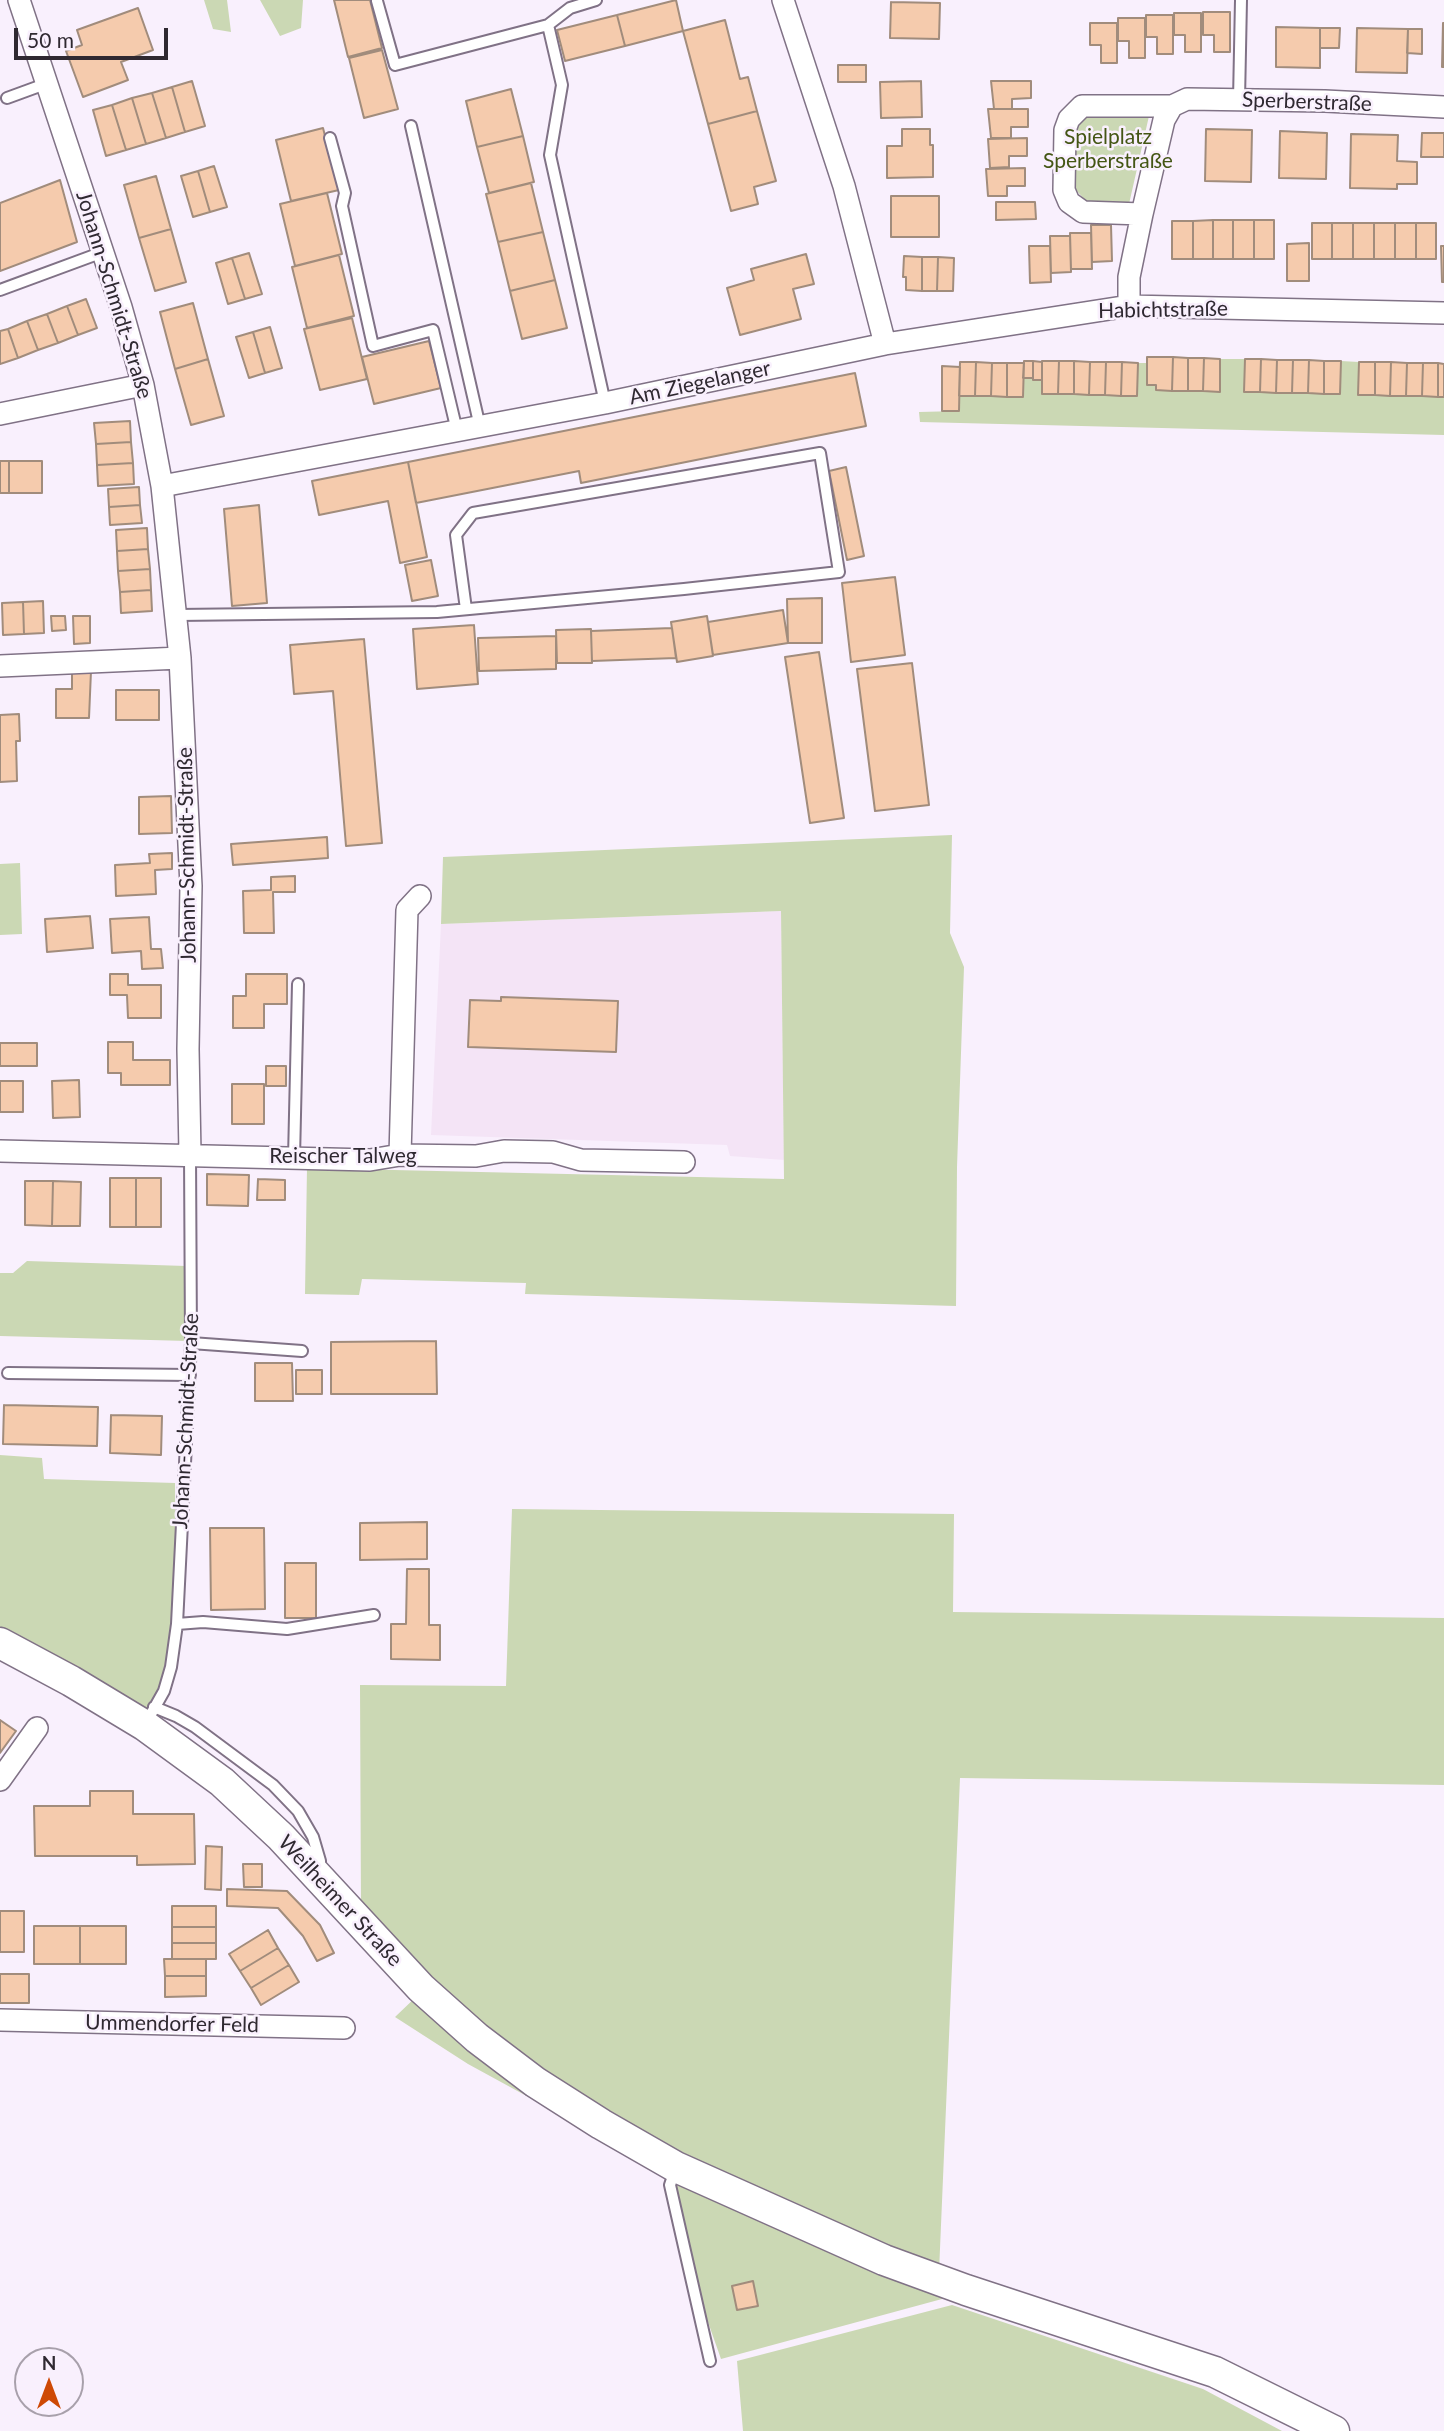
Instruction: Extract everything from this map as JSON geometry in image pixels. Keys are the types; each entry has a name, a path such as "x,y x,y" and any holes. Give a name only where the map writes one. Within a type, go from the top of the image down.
{"street":[{"name":"Johann-Schmidt-Straße","path":"19,0 103,252 143,385 162,486 177,615 191,886 188,1049 190,1154"},
{"path":"783,0 844,187 885,344"},
{"name":"Sperberstraße","path":"1142,214 1083,212 1069,202 1064,190 1065,130 1077,109 1088,105 1172,106 1188,99 1444,107"},
{"path":"1129,306 1129,277 1142,214 1164,120 1172,106"},
{"name":"Habichtstraße","path":"885,344 1129,306 1444,313"},
{"name":"Am Ziegelanger","path":"162,486 605,403 885,344"},
{"path":"0,414 143,385"},
{"path":"0,666 180,658"},
{"path":"400,1155 407,909 420,895"},
{"name":"Reischer Talweg","path":"0,1150 370,1160 400,1155 476,1156 504,1151 553,1152 581,1160 684,1162"},
{"name":"Weilheimer Straße","path":"0,1643 149,1716 281,1837 421,1988 477,2038 536,2082 676,2167 884,2260 966,2290 1215,2372 1334,2431"},
{"path":"0,1780 37,1728"},
{"name":"Ummendorfer Feld","path":"0,2020 344,2028"}],"lane":[{"path":"377,1 395,65 548,25 569,4 596,0"},
{"path":"1240,100 1241,0"},
{"path":"548,25 562,85 550,155 605,403"},
{"path":"7,98 48,83"},
{"path":"411,126 480,427"},
{"path":"330,138 345,193 342,206 373,346 433,330 457,431"},
{"path":"0,290 103,252"},
{"path":"177,615 437,612 684,590 839,572 820,453 473,513 456,535 466,609"},
{"path":"294,1158 298,984"},
{"name":"Johann-Schmidt-Straße","path":"149,1716 164,1691 171,1667 177,1624 191,1343 190,1154"},
{"path":"191,1343 302,1351"},
{"path":"8,1373 190,1375"},
{"path":"177,1624 203,1622 287,1629 374,1615"},
{"path":"676,2167 670,2185 709,2361"}],"shaded area":[{"path":"781,911 784,1160 730,1156 727,1145 431,1135 441,924"}],"green space":[{"path":"204,0 227,0 231,32 213,29"},
{"path":"260,0 303,0 301,28 280,36"},
{"name":"Spielplatz Sperberstraße","path":"1090,114 1149,116 1129,204 1088,203 1073,187 1074,129"},
{"path":"1220,359 1245,359 1245,392 1340,394 1341,361 1359,362 1359,395 1444,397 1444,435 920,422 919,412 958,411 959,396 1023,397 1023,378 1042,380 1042,394 1137,396 1138,363 1147,363 1147,384 1156,385 1156,390 1219,392"},
{"path":"952,835 950,933 964,967 957,1167 956,1306 525,1294 526,1283 362,1279 359,1295 305,1294 307,1168 784,1179 781,911 441,924 443,857"},
{"path":"20,863 22,934 0,935 0,864"},
{"path":"27,1261 186,1266 188,1341 0,1336 0,1273 13,1273"},
{"path":"0,1455 42,1458 44,1479 175,1483 176,1651 147,1717 0,1634"},
{"path":"512,1509 954,1514 953,1612 1444,1618 1444,1785 960,1778 939,2272 675,2157 539,2078 361,1912 360,1685 506,1686"},
{"path":"418,1995 565,2117 468,2064 395,2017"},
{"path":"676,2174 953,2296 721,2359 702,2305 670,2185"},
{"path":"952,2305 1203,2389 1282,2431 743,2431 737,2361"}],"building":[{"path":"334,0 370,0 382,48 348,57"},
{"path":"676,0 683,31 625,46 617,15"},
{"path":"891,2 940,3 939,39 890,38"},
{"path":"138,8 153,50 121,62 128,80 83,97 66,51 82,45 77,30"},
{"path":"1203,12 1230,12 1230,52 1214,52 1214,35 1203,35"},
{"path":"1174,13 1201,13 1201,52 1185,52 1185,35 1174,35"},
{"path":"617,15 625,46 565,61 557,30"},
{"path":"1146,15 1173,15 1173,54 1157,54 1157,37 1146,37"},
{"path":"1118,18 1145,18 1145,58 1129,58 1129,41 1118,41"},
{"path":"725,20 740,79 748,77 757,111 708,124 683,31"},
{"path":"1090,23 1117,23 1117,63 1101,63 1101,45 1090,45"},
{"path":"1443,23 1444,67 1442,67"},
{"path":"1276,27 1320,28 1320,68 1276,67"},
{"path":"1320,28 1340,28 1339,48 1320,48"},
{"path":"1357,28 1408,29 1407,73 1356,72"},
{"path":"1408,29 1422,29 1422,54 1407,53"},
{"path":"382,50 398,109 364,118 349,58"},
{"path":"838,65 866,65 866,82 838,82"},
{"path":"192,81 205,126 185,132 172,87"},
{"path":"921,81 922,117 881,118 880,82"},
{"path":"991,81 1031,81 1031,98 1012,99 1012,109 994,109"},
{"path":"172,87 185,132 166,138 152,93"},
{"path":"511,89 523,136 477,147 466,101"},
{"path":"152,93 166,138 146,144 132,98"},
{"path":"132,98 146,144 126,150 112,105"},
{"path":"112,105 126,150 106,156 93,110"},
{"path":"988,109 1028,109 1028,127 1011,127 1011,138 991,138"},
{"path":"757,111 776,181 754,187 758,204 731,211 708,124"},
{"path":"323,128 339,190 291,201 276,140"},
{"path":"902,129 930,129 933,177 887,178 887,146 902,146"},
{"path":"1206,129 1252,130 1251,182 1205,181"},
{"path":"1280,131 1327,133 1326,179 1279,178"},
{"path":"1422,133 1444,133 1444,157 1421,157"},
{"path":"1351,134 1398,135 1397,161 1417,162 1417,184 1397,184 1397,189 1350,188"},
{"path":"523,136 534,182 489,193 477,147"},
{"path":"1027,138 1027,156 1009,156 1009,167 990,168 988,139"},
{"path":"214,166 227,207 210,212 198,171"},
{"path":"1025,168 1025,186 1007,186 1007,196 988,196 986,169"},
{"path":"198,171 210,212 193,217 181,176"},
{"path":"156,176 171,229 139,238 124,185"},
{"path":"60,180 77,242 0,271 0,203"},
{"path":"531,183 543,232 498,242 486,194"},
{"path":"327,193 342,254 295,266 280,204"},
{"path":"891,196 939,196 939,237 891,237"},
{"path":"996,202 1035,202 1036,219 996,220"},
{"path":"1213,220 1213,259 1193,259 1193,221"},
{"path":"1213,220 1233,220 1233,259 1213,259"},
{"path":"1233,220 1254,220 1254,259 1233,259"},
{"path":"1254,220 1274,220 1274,259 1254,259"},
{"path":"1172,221 1193,221 1193,259 1172,259"},
{"path":"1312,223 1332,223 1332,259 1312,259"},
{"path":"1332,223 1353,223 1353,259 1332,259"},
{"path":"1353,223 1374,223 1374,259 1353,259"},
{"path":"1374,223 1395,223 1395,259 1374,259"},
{"path":"1395,223 1416,223 1416,259 1395,259"},
{"path":"1416,223 1436,223 1436,259 1416,259"},
{"path":"1091,225 1111,225 1112,261 1092,262"},
{"path":"171,229 186,282 155,291 139,238"},
{"path":"543,232 555,280 510,291 498,242"},
{"path":"1070,233 1091,233 1092,269 1071,269"},
{"path":"1050,236 1070,236 1071,272 1051,273"},
{"path":"1309,243 1309,281 1287,281 1287,244"},
{"path":"1029,246 1050,246 1051,282 1030,283"},
{"path":"1441,246 1444,246 1444,282 1442,282"},
{"path":"249,253 262,294 245,299 232,258"},
{"path":"806,254 814,284 793,289 801,319 740,335 727,288 754,280 751,269"},
{"path":"339,255 354,316 307,328 292,267"},
{"path":"904,256 922,257 922,291 906,290 906,277 903,277"},
{"path":"922,257 938,257 937,291 922,291"},
{"path":"938,257 954,258 953,291 937,291"},
{"path":"232,258 245,299 228,304 216,263"},
{"path":"555,280 567,328 522,339 510,291"},
{"path":"86,299 97,328 78,335 67,306"},
{"path":"193,303 208,359 175,369 160,312"},
{"path":"67,306 78,335 58,343 47,314"},
{"path":"47,314 58,343 38,350 27,321"},
{"path":"352,318 367,379 320,390 304,329"},
{"path":"27,321 38,350 18,358 8,329"},
{"path":"270,327 282,368 265,373 253,332"},
{"path":"8,329 18,358 0,364 0,331"},
{"path":"253,332 265,373 249,378 236,337"},
{"path":"429,341 441,388 374,404 362,357"},
{"path":"1147,357 1173,357 1172,391 1156,390 1156,385 1147,385"},
{"path":"1173,357 1188,358 1188,391 1172,391"},
{"path":"1188,358 1204,358 1203,391 1188,391"},
{"path":"1204,358 1220,359 1220,392 1203,391"},
{"path":"208,359 224,416 191,425 175,369"},
{"path":"1245,359 1261,359 1260,392 1244,392"},
{"path":"1261,359 1277,360 1276,393 1260,392"},
{"path":"1277,360 1293,360 1292,393 1276,393"},
{"path":"1293,360 1309,360 1308,393 1292,393"},
{"path":"1309,360 1324,361 1324,394 1308,393"},
{"path":"1024,361 1033,361 1033,378 1023,378"},
{"path":"1033,361 1042,362 1042,380 1033,380"},
{"path":"1042,361 1059,361 1058,394 1042,394"},
{"path":"1059,361 1074,361 1074,394 1058,394"},
{"path":"1074,361 1090,362 1089,395 1074,394"},
{"path":"1324,361 1341,361 1340,394 1324,394"},
{"path":"960,362 976,362 975,396 959,396"},
{"path":"976,362 992,363 991,396 975,396"},
{"path":"1090,362 1106,362 1105,395 1089,395"},
{"path":"1106,362 1122,362 1121,396 1105,395"},
{"path":"1122,362 1138,363 1137,396 1121,396"},
{"path":"1359,362 1375,362 1375,395 1358,395"},
{"path":"1375,362 1391,362 1390,396 1375,395"},
{"path":"1391,362 1407,363 1406,396 1390,396"},
{"path":"992,363 1007,363 1007,397 991,396"},
{"path":"1007,363 1024,363 1023,397 1007,397"},
{"path":"1407,363 1423,363 1422,396 1406,396"},
{"path":"1423,363 1438,363 1438,397 1422,396"},
{"path":"1438,363 1444,364 1444,397 1438,397"},
{"path":"942,366 960,367 959,411 942,411"},
{"path":"855,373 866,426 581,483 579,471 416,503 408,462"},
{"path":"130,421 131,442 96,444 94,423"},
{"path":"131,442 133,463 97,465 96,444"},
{"path":"0,461 9,461 9,493 0,493"},
{"path":"9,461 42,461 42,493 9,493"},
{"path":"408,462 427,557 400,563 388,501 319,515 312,481"},
{"path":"133,463 134,484 98,486 97,465"},
{"path":"846,467 864,556 847,560 829,471"},
{"path":"139,487 140,505 109,507 108,489"},
{"path":"140,505 142,523 110,525 109,507"},
{"path":"259,505 267,603 232,606 224,509"},
{"path":"147,528 148,549 117,551 116,530"},
{"path":"148,549 150,569 118,571 117,551"},
{"path":"431,560 438,596 412,601 405,565"},
{"path":"150,569 151,590 120,592 118,571"},
{"path":"895,577 905,655 851,662 842,583"},
{"path":"151,590 152,611 121,613 120,592"},
{"path":"822,598 822,643 788,643 787,599"},
{"path":"43,601 44,633 24,634 23,602"},
{"path":"23,602 24,634 3,635 2,603"},
{"path":"783,610 788,643 713,655 708,622"},
{"path":"51,616 65,616 66,630 52,631"},
{"path":"73,616 90,616 90,643 74,644"},
{"path":"707,616 713,656 677,662 671,622"},
{"path":"474,625 478,684 417,689 413,629"},
{"path":"672,628 676,658 592,661 591,631"},
{"path":"591,629 592,663 557,663 556,630"},
{"path":"556,636 556,669 479,671 478,638"},
{"path":"364,639 382,843 346,846 333,691 294,694 290,645"},
{"path":"819,652 844,818 810,823 785,657"},
{"path":"912,663 929,805 875,811 857,669"},
{"path":"72,671 91,671 89,718 56,718 56,689 72,689"},
{"path":"116,690 159,690 159,720 116,720"},
{"path":"19,714 20,741 16,741 17,781 0,782 0,715"},
{"path":"171,796 172,833 139,834 139,797"},
{"path":"327,837 328,858 233,865 231,844"},
{"path":"172,853 172,869 155,870 156,894 116,896 115,865 150,863 149,854"},
{"path":"295,876 295,892 273,892 274,933 244,933 243,891 271,890 271,877"},
{"path":"90,916 93,948 47,952 45,919"},
{"path":"149,917 151,949 161,949 163,968 142,969 141,951 112,953 110,919"},
{"path":"110,974 128,974 128,985 161,985 161,1018 128,1018 127,995 110,995"},
{"path":"246,974 287,974 287,1004 264,1004 264,1028 233,1028 233,996 246,996"},
{"path":"501,997 618,1001 616,1052 468,1047 470,1000 501,1001"},
{"path":"108,1042 133,1042 133,1060 170,1060 170,1085 121,1085 121,1073 108,1073"},
{"path":"0,1043 37,1043 37,1066 0,1066"},
{"path":"266,1066 286,1066 286,1086 266,1086"},
{"path":"79,1080 80,1117 53,1118 52,1081"},
{"path":"0,1081 23,1081 23,1112 0,1112"},
{"path":"232,1084 264,1084 264,1124 232,1124"},
{"path":"207,1174 249,1175 248,1206 207,1205"},
{"path":"110,1178 136,1178 136,1227 110,1227"},
{"path":"136,1178 161,1178 161,1227 136,1227"},
{"path":"258,1179 285,1180 285,1200 257,1200"},
{"path":"25,1181 53,1181 52,1226 25,1225"},
{"path":"53,1181 81,1182 80,1226 52,1226"},
{"path":"436,1341 437,1394 331,1394 331,1342"},
{"path":"255,1363 292,1363 293,1401 255,1401"},
{"path":"296,1370 322,1370 322,1394 296,1394"},
{"path":"4,1405 98,1407 97,1446 3,1444"},
{"path":"111,1415 162,1416 161,1455 110,1453"},
{"path":"427,1522 427,1559 360,1560 360,1523"},
{"path":"210,1528 264,1528 265,1609 211,1610"},
{"path":"285,1563 316,1563 316,1618 285,1618"},
{"path":"407,1569 429,1569 429,1625 440,1625 440,1660 391,1659 391,1624 406,1624"},
{"path":"0,1720 16,1731 0,1753"},
{"path":"90,1791 133,1791 133,1814 194,1814 195,1864 137,1865 137,1856 35,1856 34,1806 90,1806"},
{"path":"206,1846 222,1847 221,1890 205,1889"},
{"path":"243,1864 262,1864 262,1887 244,1887"},
{"path":"227,1889 287,1891 320,1925 334,1953 317,1961 303,1936 278,1908 227,1906"},
{"path":"172,1906 216,1906 216,1927 172,1927"},
{"path":"0,1911 24,1911 24,1952 0,1952"},
{"path":"34,1926 80,1926 80,1964 34,1964"},
{"path":"80,1926 126,1926 126,1964 80,1964"},
{"path":"172,1927 216,1927 216,1943 172,1943"},
{"path":"268,1930 278,1948 240,1971 229,1954"},
{"path":"172,1943 216,1943 216,1959 172,1959"},
{"path":"278,1948 289,1965 251,1988 240,1971"},
{"path":"164,1959 206,1959 206,1976 165,1976"},
{"path":"289,1965 299,1982 261,2005 251,1988"},
{"path":"0,1974 29,1974 29,2003 0,2003"},
{"path":"165,1976 206,1976 206,1996 165,1997"},
{"path":"753,2281 758,2306 737,2310 732,2286"}]}
